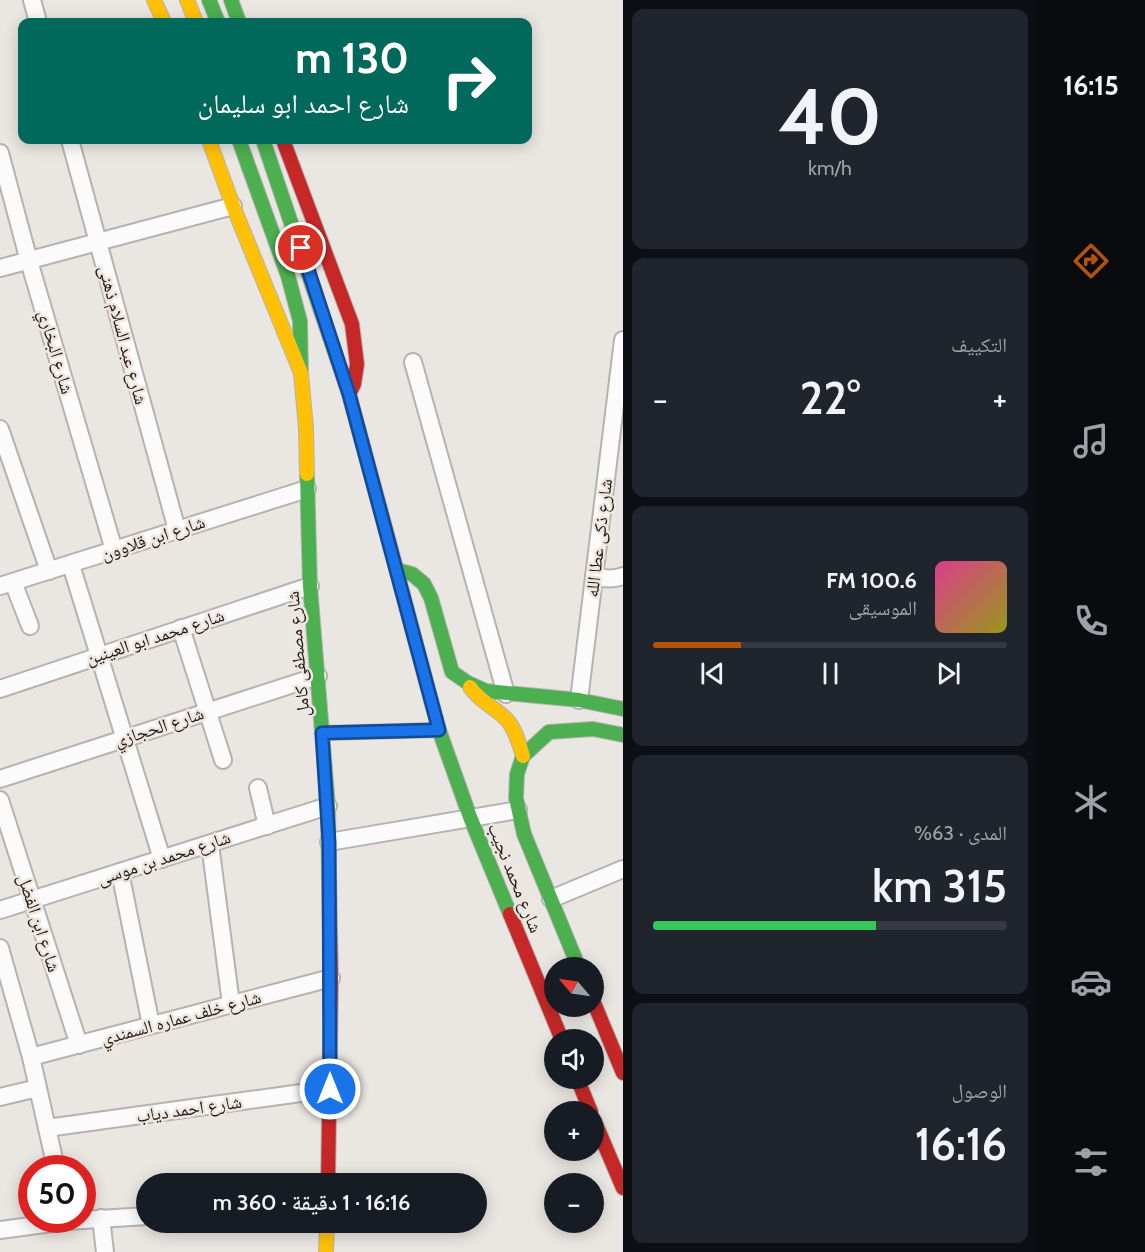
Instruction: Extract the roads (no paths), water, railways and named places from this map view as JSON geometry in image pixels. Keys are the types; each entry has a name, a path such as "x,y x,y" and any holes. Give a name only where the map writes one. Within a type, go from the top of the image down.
{"main road":[{"path":"154,0 162,18"},
{"path":"187,0 194,18"},
{"path":"209,0 216,18"},
{"path":"231,0 238,18"},
{"name":"شارع مصطفى كامل","path":"210,144 233,206 301,373 306,428 310,586 328,806 331,978 328,1173"},
{"path":"240,144 300,321 301,373"},
{"path":"264,144 349,394 439,730 322,733"},
{"path":"284,144 352,324 357,364 354,384 349,394"},
{"path":"397,570 412,574 424,584 431,598 452,672 468,684 486,691 579,700 623,709"},
{"path":"468,684 481,703 511,725 523,756 549,732 593,729 623,735"},
{"name":"شارع محمد نجيب","path":"439,730 470,817 557,1029"},
{"name":"شارع محمد نجيب","path":"523,756 517,774 516,798 524,834 575,957"},
{"path":"600,1017 623,1073"},
{"path":"604,1140 619,1169 623,1188"},
{"path":"326,1252 327,1233"}],"street":[{"path":"32,0 37,18"},
{"name":"شارع عبد السلام ذهنى","path":"70,144 177,530"},
{"name":"شارع البخاري","path":"0,153 29,261 114,550"},
{"path":"0,268 233,206"},
{"name":"شارع ذكى عطا الله","path":"579,700 623,340"},
{"path":"413,362 506,694"},
{"path":"612,427 623,409"},
{"path":"0,429 49,571"},
{"name":"شارع ابن قلاوون","path":"7,584 307,489"},
{"path":"71,565 162,859"},
{"path":"594,576 605,579 616,579 623,576"},
{"path":"7,584 30,626"},
{"name":"شارع محمد ابو العينين","path":"0,689 310,586"},
{"path":"181,628 223,760"},
{"name":"شارع الحجازي","path":"0,779 318,676"},
{"path":"258,788 267,826"},
{"name":"شارع ابن الفضل","path":"0,800 79,1045"},
{"name":"شارع محمد بن موسى","path":"0,910 328,806"},
{"path":"329,842 518,810"},
{"path":"210,844 231,1004"},
{"path":"551,898 623,869"},
{"path":"120,872 151,1025"},
{"path":"0,948 7,1001 31,1057 53,1155"},
{"name":"شارع خلف عماره السمندي","path":"31,1057 331,978"},
{"path":"0,1097 38,1088"},
{"name":"شارع احمد دياب","path":"47,1128 330,1089"},
{"path":"96,1218 136,1216"},
{"path":"101,1218 105,1252"},
{"path":"0,1230 18,1227"}]}
